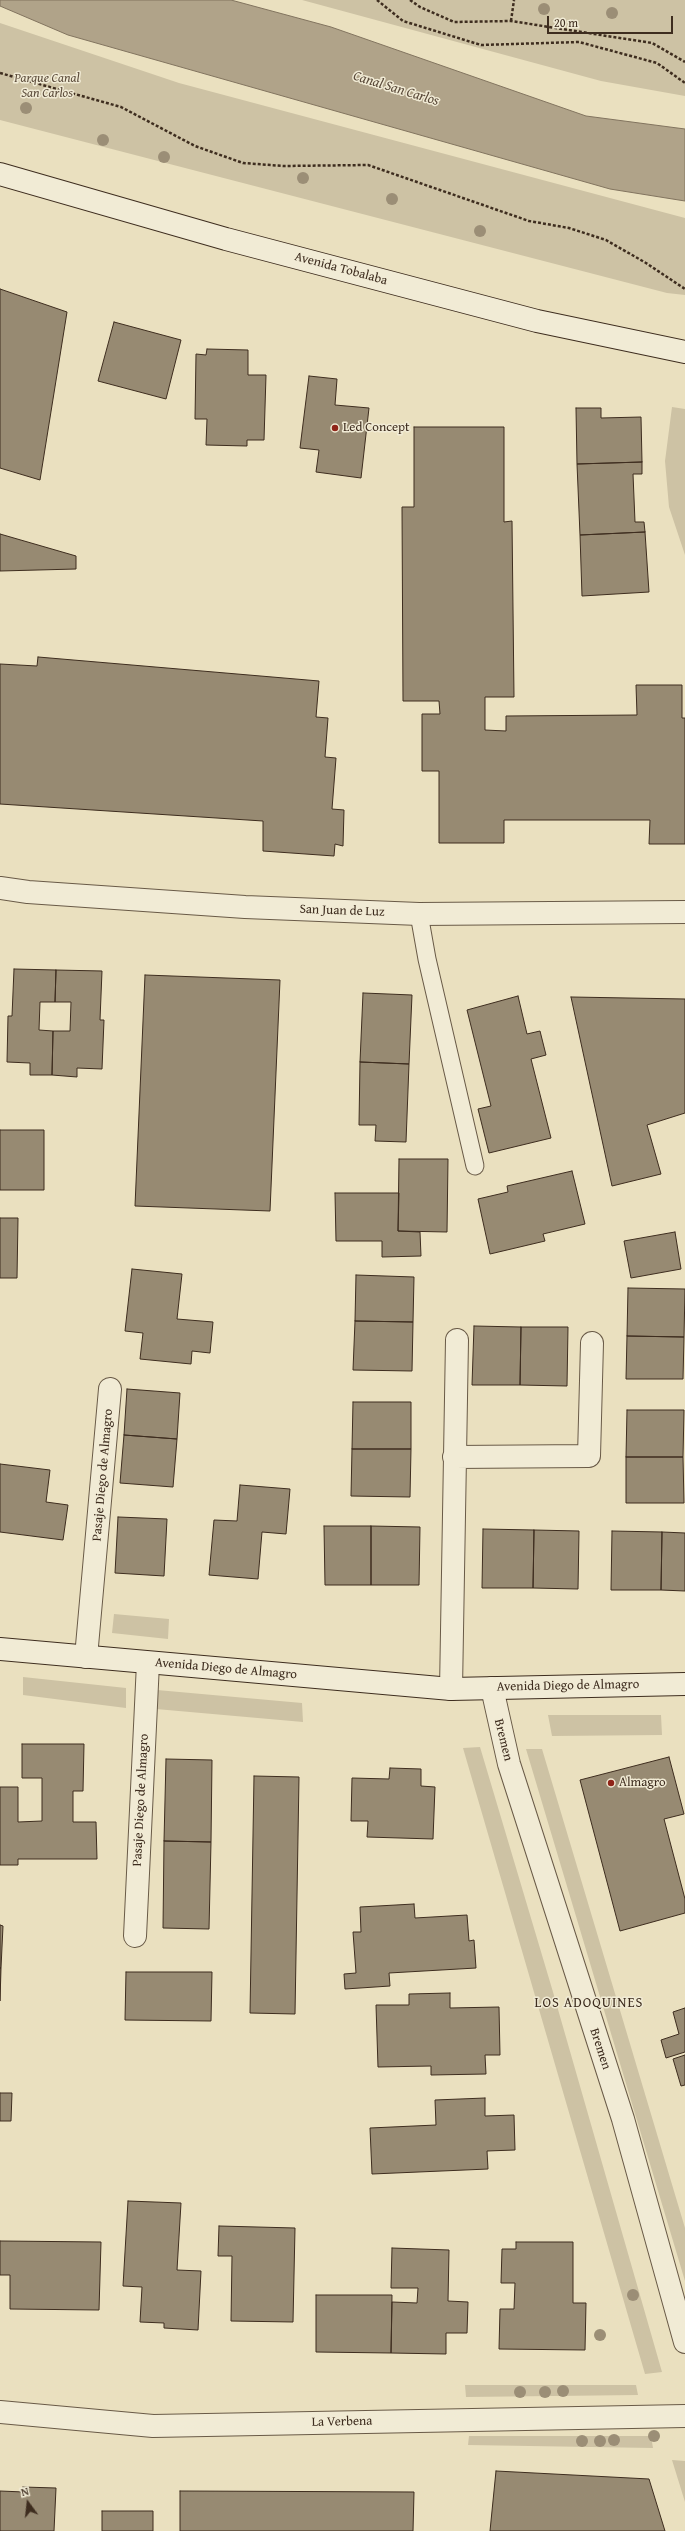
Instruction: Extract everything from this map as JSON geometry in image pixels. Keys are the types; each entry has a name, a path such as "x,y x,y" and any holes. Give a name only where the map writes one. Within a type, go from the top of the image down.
{"street":[{"name":"Avenida Tobalaba","path":"0,174 226,239 514,315 685,352"},
{"name":"San Juan de Luz","path":"0,888 28,892 245,907 419,914 685,912"},
{"path":"451,1688 457,1340"},
{"path":"454,1457 589,1456 592,1343"},
{"name":"Pasaje Diego de Almagro","path":"86,1657 110,1389"},
{"name":"Avenida Diego de Almagro","path":"0,1649 451,1688 685,1684"},
{"name":"Pasaje Diego de Almagro","path":"135,1936 148,1663"},
{"name":"Bremen","path":"492,1688 509,1764 623,2119 685,2342"},
{"name":"La Verbena","path":"0,2412 153,2426 685,2416"}],"lane":[{"path":"419,914 427,959 475,1166"}],"path":[{"path":"376,0 403,21 481,45 579,42 657,63 685,83"},
{"path":"410,0 420,7 454,22 511,22 652,43 685,62"},
{"path":"511,22 514,0"},
{"path":"0,73 121,107 195,146 243,163 283,166 368,165 529,221 569,228 606,240 646,263 685,289"}],"green space":[{"path":"302,0 685,0 685,96 601,81"},
{"name":"Parque Canal San Carlos","path":"0,23 179,83 685,218 685,295 667,293 0,120"},
{"path":"672,407 685,409 685,555 669,507 665,461"},
{"path":"114,1614 169,1619 168,1639 112,1633"},
{"path":"23,1677 126,1688 126,1708 23,1695"},
{"path":"157,1690 302,1703 303,1722 156,1709"},
{"path":"548,1715 661,1715 662,1735 552,1736"},
{"path":"480,1747 553,1992 662,2372 645,2374 463,1748"},
{"path":"526,1749 542,1749 685,2228 685,2281"},
{"path":"465,2385 636,2385 638,2395 466,2397"},
{"path":"469,2436 651,2436 653,2448 468,2445"},
{"path":"672,2460 685,2461 685,2502"}],"water":[{"name":"Canal San Carlos","path":"0,0 231,0 331,27 586,116 685,129 685,201 610,189 68,35 0,6"}],"building":[{"path":"0,289 67,312 40,480 0,468"},
{"path":"114,322 181,340 166,399 98,381"},
{"path":"207,349 248,350 248,375 266,375 264,440 247,440 247,446 206,445 207,419 195,419 196,354 206,355"},
{"name":"Led Concept","path":"309,376 337,379 335,405 369,408 361,478 316,472 319,450 300,448"},
{"path":"576,408 601,408 601,418 641,417 642,462 577,464"},
{"path":"414,427 504,427 504,522 512,521 514,697 485,697 485,730 506,731 506,716 637,715 636,685 682,685 682,718 685,718 685,844 649,844 650,820 504,820 504,843 439,843 439,771 422,771 422,714 440,714 439,701 403,701 402,507 414,507"},
{"path":"642,462 642,474 633,474 635,522 644,522 645,532 580,535 577,464"},
{"path":"645,532 649,592 582,596 580,535"},
{"path":"0,534 76,556 76,569 0,571"},
{"path":"38,657 319,681 316,717 328,718 325,757 336,758 332,809 344,810 343,846 335,844 334,856 263,851 263,821 0,804 0,664 37,666"},
{"path":"14,969 56,970 55,1002 40,1002 39,1030 53,1031 52,1075 30,1075 30,1063 7,1062 8,1016 12,1016"},
{"path":"56,970 102,971 100,1020 104,1020 102,1069 77,1068 77,1077 52,1075 53,1031 70,1031 71,1002 55,1002"},
{"path":"145,975 280,980 270,1211 135,1206"},
{"path":"363,993 412,995 409,1064 360,1062"},
{"path":"518,996 527,1034 540,1031 546,1055 531,1059 551,1138 489,1153 478,1109 491,1106 467,1010"},
{"path":"571,997 685,999 685,1113 647,1125 661,1174 612,1186"},
{"path":"360,1062 409,1064 406,1142 375,1141 376,1125 359,1125"},
{"path":"0,1130 44,1130 44,1190 0,1190"},
{"path":"399,1159 448,1159 447,1232 398,1231"},
{"path":"572,1171 585,1224 543,1234 545,1241 490,1254 478,1199 508,1192 507,1186"},
{"path":"335,1193 399,1193 398,1231 420,1232 421,1256 382,1257 382,1241 336,1241"},
{"path":"0,1218 18,1218 17,1278 0,1278"},
{"path":"675,1232 681,1269 631,1278 624,1241"},
{"path":"132,1269 182,1274 177,1319 213,1322 210,1353 192,1351 191,1364 140,1359 143,1333 125,1331"},
{"path":"356,1275 414,1277 413,1322 355,1321"},
{"path":"628,1288 685,1289 684,1337 627,1336"},
{"path":"355,1321 413,1322 412,1371 353,1370"},
{"path":"474,1326 521,1327 520,1385 472,1385"},
{"path":"521,1327 568,1327 567,1386 520,1385"},
{"path":"627,1336 684,1337 683,1379 626,1379"},
{"path":"127,1389 180,1393 177,1439 124,1435"},
{"path":"353,1402 411,1402 411,1449 352,1449"},
{"path":"627,1410 684,1410 683,1457 626,1457"},
{"path":"124,1435 177,1439 173,1487 120,1483"},
{"path":"352,1449 411,1449 410,1497 351,1496"},
{"path":"626,1457 683,1457 684,1503 626,1503"},
{"path":"0,1464 50,1470 46,1502 68,1505 63,1540 0,1532"},
{"path":"240,1485 290,1489 286,1534 262,1532 258,1579 209,1575 214,1520 237,1521"},
{"path":"118,1517 167,1519 164,1576 115,1573"},
{"path":"324,1526 371,1526 371,1585 325,1585"},
{"path":"371,1526 420,1527 419,1585 371,1585"},
{"path":"483,1529 534,1530 533,1588 482,1588"},
{"path":"534,1530 579,1531 578,1589 533,1588"},
{"path":"612,1531 662,1532 661,1590 611,1590"},
{"path":"662,1532 685,1533 685,1591 661,1590"},
{"path":"22,1744 84,1744 83,1791 73,1791 73,1822 96,1822 97,1859 18,1859 18,1865 0,1865 0,1787 18,1787 18,1822 42,1821 42,1778 22,1778"},
{"path":"669,1757 684,1814 664,1819 685,1899 685,1913 620,1931 580,1780"},
{"path":"166,1759 212,1760 211,1842 164,1841"},
{"path":"390,1768 421,1769 421,1786 435,1787 433,1839 367,1837 368,1821 351,1821 352,1778 389,1779"},
{"path":"254,1776 299,1777 295,2014 250,2013"},
{"path":"164,1841 211,1842 209,1929 163,1928"},
{"path":"414,1904 415,1918 467,1915 469,1941 474,1940 476,1968 389,1973 390,1986 345,1989 344,1974 356,1973 353,1932 361,1932 360,1907"},
{"path":"0,1925 3,1926 1,1968 0,1968"},
{"path":"0,1968 1,1968 0,2001"},
{"path":"126,1972 212,1972 211,2021 125,2020"},
{"path":"450,1993 450,2008 499,2007 500,2055 485,2055 486,2074 431,2075 431,2066 378,2067 376,2005 409,2005 409,1994"},
{"path":"685,2008 685,2052 666,2058 661,2040 679,2034 673,2012"},
{"path":"685,2055 685,2085 681,2086 673,2059"},
{"path":"0,2093 12,2093 11,2121 0,2121"},
{"path":"485,2098 485,2116 514,2115 515,2150 487,2151 488,2169 372,2174 370,2128 436,2125 435,2100"},
{"path":"128,2201 181,2203 177,2270 201,2271 198,2330 164,2328 164,2323 140,2322 142,2287 123,2286"},
{"path":"219,2226 295,2228 293,2322 231,2321 232,2256 218,2256"},
{"path":"0,2241 101,2242 99,2310 10,2309 10,2275 0,2275"},
{"path":"516,2242 573,2242 573,2303 586,2303 585,2350 499,2349 500,2309 514,2309 515,2283 501,2283 502,2249 516,2249"},
{"path":"392,2248 449,2250 448,2301 468,2302 467,2333 446,2333 446,2354 391,2353 392,2302 417,2303 418,2288 391,2288"},
{"path":"316,2295 392,2295 391,2353 316,2352"},
{"path":"496,2471 649,2479 665,2531 490,2531"},
{"path":"23,2487 56,2488 54,2531 0,2531 0,2491 24,2492"},
{"path":"180,2491 414,2492 413,2531 180,2531"},
{"path":"102,2511 153,2511 153,2531 102,2531"}],"place":[{"name":"Led Concept","path":"335,428"},
{"name":"Almagro","path":"611,1783"}],"district":[{"name":"LOS ADOQUINES","path":"589,2003"}]}
